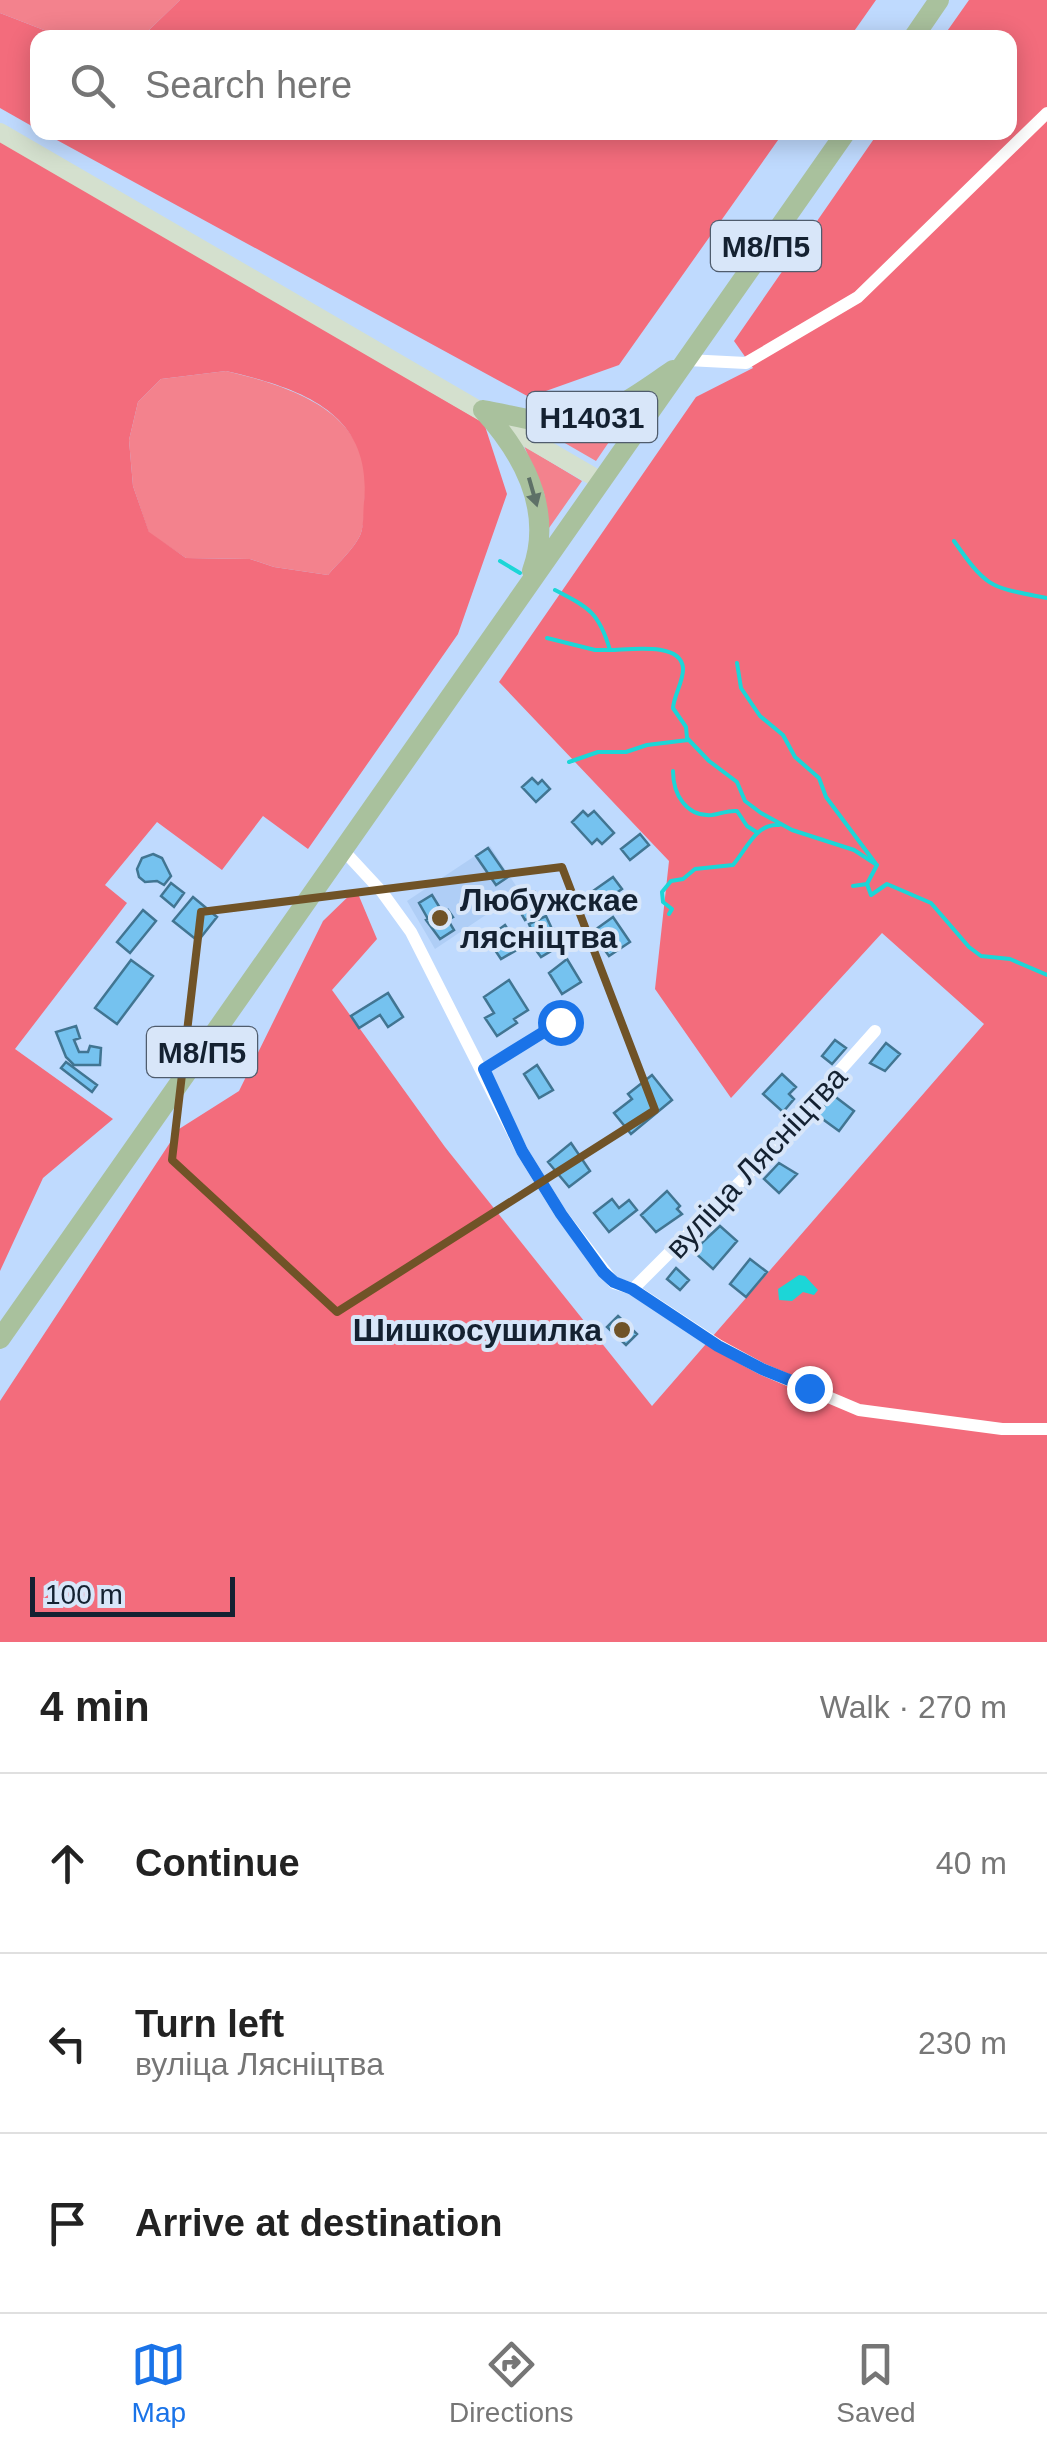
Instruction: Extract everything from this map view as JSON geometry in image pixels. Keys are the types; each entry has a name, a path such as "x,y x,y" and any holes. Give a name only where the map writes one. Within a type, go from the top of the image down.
{"main road":[{"path":"918,30 939,0"},
{"name":"М8/П5","path":"0,1338 840,140"},
{"name":"Н14031","path":"483,410 560,423 583,420 623,403 686,360"},
{"name":"Н14031","path":"483,410 516,449 534,492 540,527 539,551 525,590"}],"street":[{"path":"686,360 746,363 858,297 1047,112"},
{"name":"Н14031","path":"0,132 602,481"},
{"name":"вуліца Лясніцтва","path":"344,850 382,892 424,953 522,1151 561,1214 614,1282 632,1289 718,1346 762,1369 859,1410 1002,1429 1047,1429"},
{"name":"вуліца Лясніцтва","path":"632,1289 747,1175 875,1031"}],"lane":[{"path":"484,1069 560,1022 554,1013"}],"highlighted area":[{"path":"562,867 655,1110 337,1312 172,1160 201,912"}],"shaded area":[{"path":"0,0 180,0 149,30 44,30 0,13"},
{"path":"180,0 876,0 855,30 149,30"},
{"path":"969,0 1047,0 1047,1642 0,1642 0,1401 179,1129 239,1091 323,921 356,889 377,939 332,990 445,1147 652,1406 984,1024 882,933 731,1098 655,989 669,861 499,682 696,397 753,368 734,341 873,140 1017,140 1017,30 948,30"},
{"path":"0,13 44,30 30,30 30,125 0,108"},
{"path":"0,140 484,423 507,494 458,634 308,849 263,816 222,870 157,822 105,885 127,903 15,1049 113,1119 43,1178 0,1271","holes":["226,371 305,396 326,409 344,425 357,446 364,471 362,529 355,544 328,575 274,567 250,559 186,558 149,532 133,486 129,440 138,402 161,379"]},
{"path":"57,140 778,140 619,365 529,397"},
{"path":"226,371 301,395 342,424 356,443 364,466 362,529 355,544 328,575 274,567 250,559 186,558 149,533 133,486 129,440 138,402 161,379"},
{"path":"628,414 596,461 544,431"},
{"path":"524,446 582,481 549,528 544,493"},
{"name":"Любужскае лясніцтва","path":"490,846 520,892 435,949 407,901"},
{"path":"799,1275 818,1290 814,1295 803,1292 792,1301 779,1300 778,1289"}],"building":[{"path":"532,778 538,784 542,780 550,789 536,802 522,787"},
{"path":"583,811 588,816 594,811 614,833 602,844 597,839 592,844 572,822"},
{"path":"640,834 649,845 630,860 621,849"},
{"path":"488,848 508,877 496,885 476,856"},
{"path":"153,854 162,858 171,876 164,885 139,877 137,869 142,858"},
{"path":"613,877 622,889 602,903 593,891"},
{"path":"171,883 184,893 174,907 161,896"},
{"path":"535,892 545,908 525,920 515,903"},
{"name":"Любужскае лясніцтва","path":"432,895 443,913 448,910 453,917 448,920 454,930 440,939 419,903"},
{"path":"193,897 217,917 198,941 173,921"},
{"path":"143,910 156,921 130,953 117,942"},
{"path":"546,916 552,929 535,938 529,924"},
{"path":"613,917 630,942 609,956 592,932"},
{"path":"505,925 520,948 501,959 487,938"},
{"path":"548,936 556,948 541,957 533,946"},
{"path":"567,959 581,982 562,994 549,973"},
{"path":"131,960 153,976 117,1024 95,1008"},
{"path":"509,980 528,1010 497,1036 485,1018 494,1013 484,997"},
{"path":"388,993 403,1017 388,1027 380,1015 359,1028 351,1016"},
{"path":"76,1026 80,1038 74,1040 79,1052 88,1052 90,1046 101,1048 100,1065 74,1065 66,1057 56,1032"},
{"path":"835,1040 846,1048 832,1064 822,1056"},
{"path":"886,1043 900,1054 885,1071 870,1063"},
{"path":"66,1062 97,1085 92,1092 61,1068"},
{"path":"537,1065 553,1090 539,1098 524,1074"},
{"path":"782,1074 796,1087 789,1094 794,1099 783,1112 763,1094"},
{"path":"652,1075 672,1100 631,1134 614,1113 632,1099 628,1094"},
{"path":"833,1095 854,1111 839,1131 817,1115"},
{"path":"571,1143 590,1171 569,1187 548,1162"},
{"path":"779,1163 797,1174 779,1193 764,1179"},
{"path":"667,1191 682,1214 656,1232 641,1215"},
{"path":"612,1199 619,1208 629,1200 637,1210 609,1232 594,1213"},
{"path":"720,1226 737,1241 713,1269 693,1251"},
{"path":"750,1259 767,1272 746,1297 730,1284"},
{"path":"676,1268 689,1280 680,1290 667,1279"},
{"name":"Шишкосушилка","path":"618,1316 637,1334 626,1345 607,1327"}],"waterway":[{"path":"954,541 992,584 1047,598"},
{"path":"500,561 520,573"},
{"path":"555,590 592,613 610,650 664,650 680,659 683,673 673,708 686,727 687,738 737,782 745,801 792,830 854,850 877,865 867,884 871,895 887,884 931,903 981,956 1010,959 1047,975"},
{"path":"547,638 610,650"},
{"path":"737,663 741,688 760,716 783,735 795,757 819,778 826,797 876,864"},
{"path":"569,762 598,752 626,752 688,740"},
{"path":"673,771 678,796 688,808 703,815 737,811 747,826 758,833"},
{"path":"669,914 672,909 663,902 662,892 671,881 683,879 695,869 733,865 758,833 779,825"},
{"path":"853,886 867,884"}],"place":[{"name":"Любужскае лясніцтва","path":"440,918"},
{"name":"Шишкосушилка","path":"622,1330"}],"route":[{"path":"560,1022 484,1069 522,1151 561,1214 614,1282 632,1289 718,1346 809,1388"}]}
